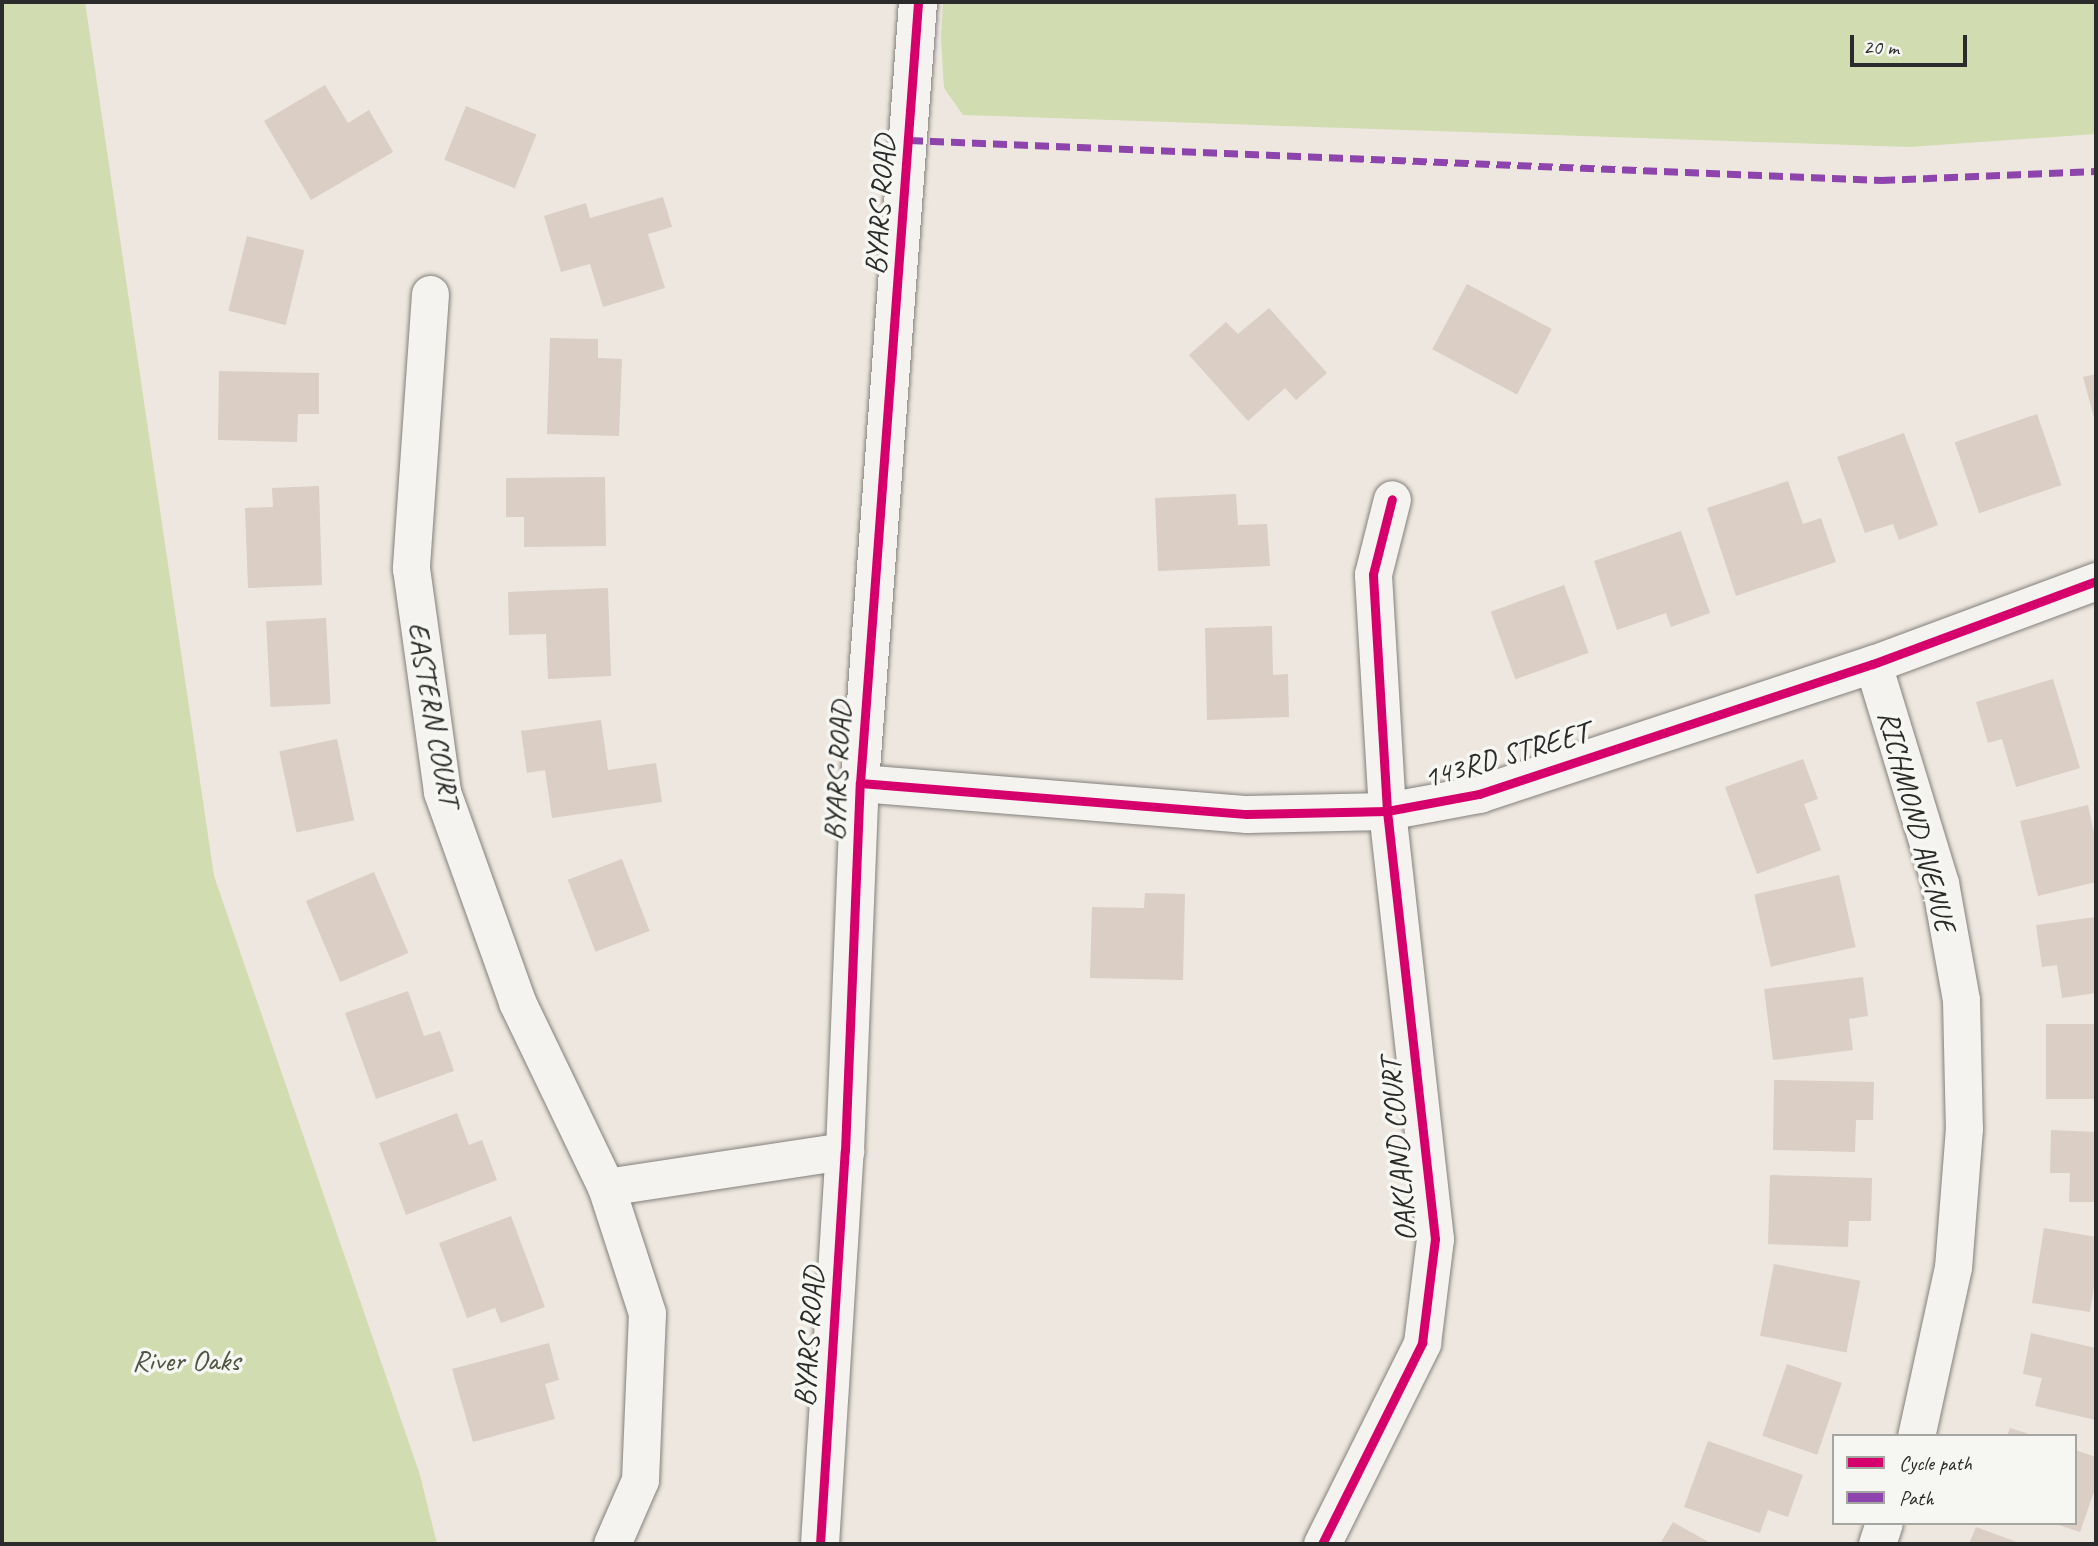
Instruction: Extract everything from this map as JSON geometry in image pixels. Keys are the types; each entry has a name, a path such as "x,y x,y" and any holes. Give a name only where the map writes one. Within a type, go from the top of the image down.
{"street":[{"name":"BYARS ROAD","path":"820,1544 845,1151 860,783 918,2"},
{"name":"EASTERN COURT","path":"430,294 411,568 442,792 517,1002 606,1187 647,1313 640,1480 612,1544"},
{"name":"OAKLAND COURT","path":"1322,1544 1422,1343 1435,1239 1387,811 1373,574 1392,499"},
{"name":"143RD STREET","path":"860,783 1247,814 1387,811 1479,794 1873,664 2096,580"},
{"name":"RICHMOND AVENUE","path":"1873,664 1941,883 1961,1000 1964,1128 1953,1267 1916,1434"},
{"path":"606,1187 845,1151"},
{"path":"1877,1544 1883,1525"}],"green space":[{"name":"River Oaks","path":"2,2 85,2 214,876 420,1475 437,1544 2,1544"},
{"path":"943,2 2096,2 2096,134 1909,147 963,115 944,88 941,39"}],"building":[{"path":"325,85 348,123 369,110 393,152 311,200 264,121"},
{"path":"466,106 536,134 515,188 444,160"},
{"path":"663,197 672,227 648,234 665,288 603,307 590,264 561,272 544,216 586,203 590,218"},
{"path":"247,236 304,250 286,325 228,311"},
{"path":"1467,284 1552,329 1517,394 1432,349"},
{"path":"1269,308 1327,373 1296,400 1285,388 1248,421 1189,355 1226,322 1238,334"},
{"path":"550,338 598,339 598,358 622,359 619,436 547,434"},
{"path":"219,371 319,373 319,414 298,414 297,442 218,440"},
{"path":"2096,374 2096,421 2095,421 2083,377"},
{"path":"2037,414 2061,485 1979,513 1955,442"},
{"path":"1904,433 1938,525 1899,540 1893,524 1865,533 1837,457"},
{"path":"605,477 606,546 524,547 524,517 506,517 506,478"},
{"path":"1788,481 1803,524 1821,518 1836,562 1736,596 1707,508"},
{"path":"319,486 322,585 248,588 245,508 273,507 272,488"},
{"path":"1236,494 1238,525 1267,524 1270,566 1158,571 1155,498"},
{"path":"1681,531 1710,613 1671,627 1666,613 1617,630 1594,561"},
{"path":"1564,585 1589,653 1515,679 1491,612"},
{"path":"608,588 611,676 548,679 546,634 509,635 508,592"},
{"path":"326,618 331,704 271,707 266,621"},
{"path":"1272,626 1273,675 1288,674 1289,717 1207,720 1205,628"},
{"path":"2053,679 2080,768 2016,787 2002,739 1988,743 1976,702"},
{"path":"601,720 608,770 656,763 662,802 552,818 545,770 527,773 521,731"},
{"path":"337,739 354,820 297,832 279,751"},
{"path":"1803,759 1818,799 1804,804 1821,850 1757,874 1725,787"},
{"path":"2088,805 2096,842 2096,882 2038,896 2020,821"},
{"path":"622,859 650,931 595,952 568,880"},
{"path":"374,872 408,953 340,982 306,901"},
{"path":"1839,875 1856,947 1771,967 1754,895"},
{"path":"1145,893 1185,894 1183,980 1090,978 1092,907 1144,908"},
{"path":"2096,917 2096,993 2062,998 2057,965 2042,967 2036,925"},
{"path":"1863,977 1868,1016 1849,1019 1853,1050 1773,1060 1764,989"},
{"path":"408,991 424,1036 440,1031 454,1071 376,1099 345,1013"},
{"path":"2046,1024 2096,1024 2096,1099 2046,1099"},
{"path":"1774,1080 1874,1082 1873,1120 1856,1120 1855,1152 1773,1150"},
{"path":"457,1113 469,1145 482,1140 497,1180 406,1215 379,1143"},
{"path":"2051,1130 2096,1132 2096,1202 2069,1202 2070,1173 2050,1173"},
{"path":"1770,1175 1872,1178 1871,1221 1849,1221 1848,1247 1768,1244"},
{"path":"511,1216 545,1307 501,1323 495,1308 467,1318 439,1243"},
{"path":"2044,1228 2096,1237 2096,1274 2090,1312 2032,1303"},
{"path":"1774,1264 1860,1281 1846,1352 1760,1336"},
{"path":"2031,1333 2096,1348 2096,1420 2035,1406 2042,1378 2023,1374"},
{"path":"549,1343 559,1380 545,1384 555,1419 473,1442 452,1369"},
{"path":"1787,1364 1842,1383 1817,1455 1762,1436"},
{"path":"2010,1428 2029,1434 2008,1434"},
{"path":"1708,1441 1803,1475 1788,1517 1768,1510 1760,1533 1684,1507"},
{"path":"2077,1451 2096,1457 2096,1486 2080,1532 2059,1525 2077,1525"},
{"path":"1673,1522 1712,1544 1660,1544"},
{"path":"1976,1527 2022,1544 1969,1544"}],"marked path":[{"path":"909,140 1881,180 2096,171"}],"cycle path":[{"path":"820,1544 845,1151 860,783 918,2"},
{"path":"1322,1544 1422,1343 1435,1239 1387,811 1373,574 1392,499"},
{"path":"860,783 1247,814 1387,811 1479,794 1873,664 2096,581"}]}
